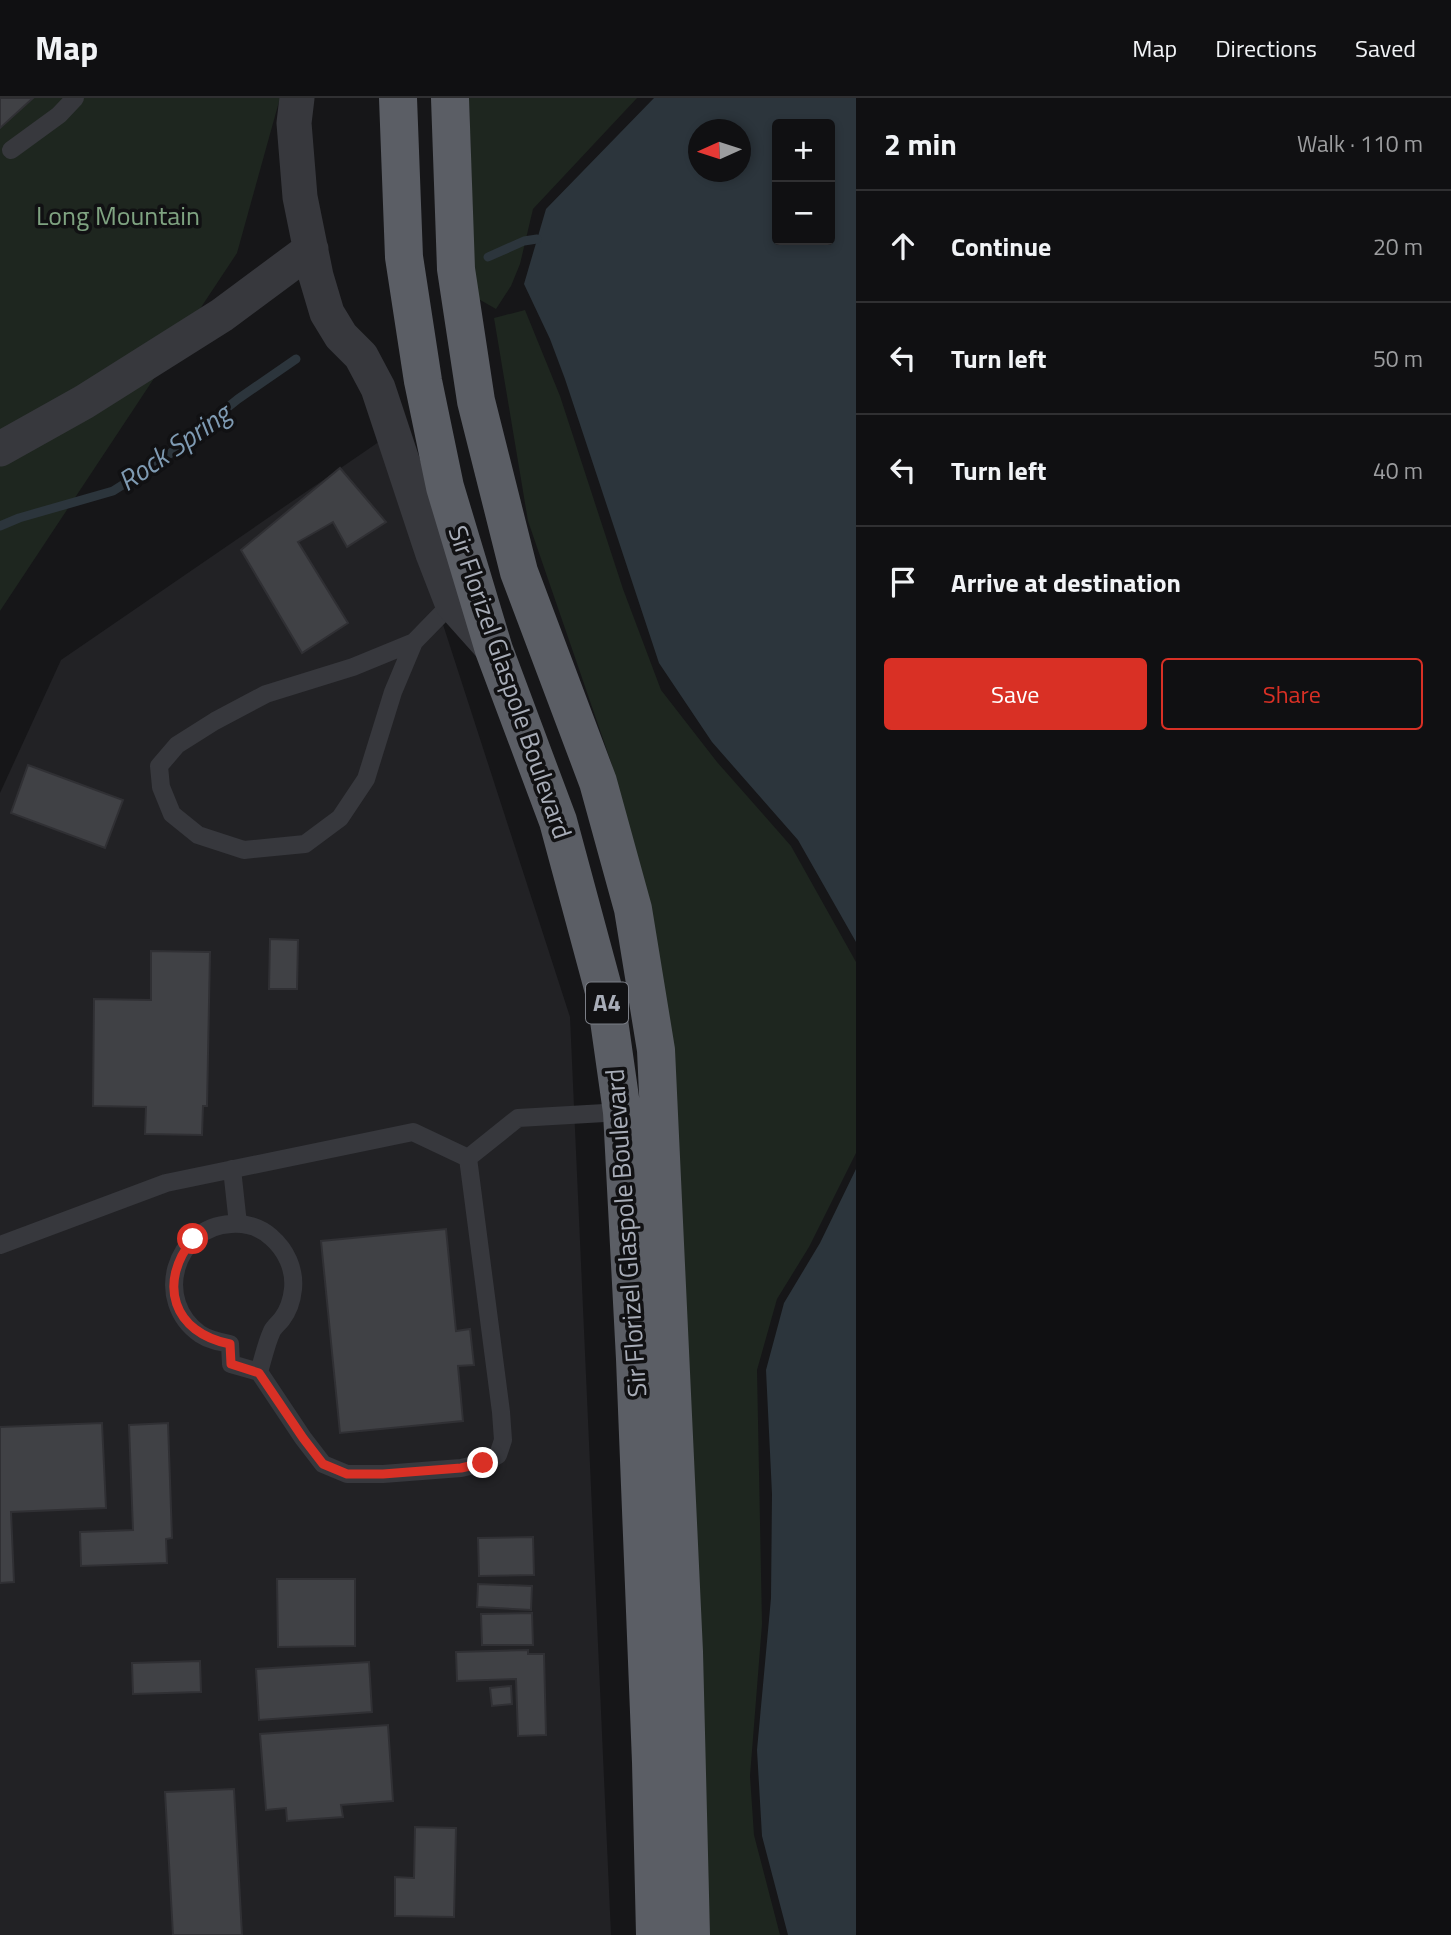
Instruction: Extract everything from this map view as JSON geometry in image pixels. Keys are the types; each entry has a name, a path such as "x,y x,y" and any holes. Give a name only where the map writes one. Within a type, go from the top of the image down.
{"highway":[{"name":"Sir Florizel Glaspole Boulevard","path":"398,98 404,257 422,381 445,487 494,650 558,821 606,999 622,1112 634,1331 655,1935"},
{"name":"Sir Florizel Glaspole Boulevard","path":"450,98 456,269 476,401 519,572 598,782 634,909 656,1050 684,1639 691,1935"}],"street":[{"path":"297,98 294,123 300,197 316,276 327,313 341,336 361,356 378,387 452,603 494,650"},
{"path":"0,449 84,402 222,315 311,249"}],"lane":[{"path":"11,150 59,115 75,98"},
{"path":"414,642 353,667 266,694 177,745 159,766 161,787 172,814 198,835 244,850 305,844 340,818 366,779 393,692 414,642 452,603"},
{"path":"468,1158 518,1118 622,1112"},
{"path":"0,1245 166,1183 413,1132 468,1158"},
{"path":"259,1373 273,1329 284,1317 290,1304 292,1273 288,1258 267,1234 254,1227 222,1224 193,1239 183,1252 173,1283 175,1299 190,1325 208,1338 230,1344 231,1364 259,1373 323,1464 347,1474 383,1474 461,1468 483,1463 498,1455 503,1440 501,1412 468,1158"},
{"path":"232,1169 238,1224"}],"shaded area":[{"path":"654,98 856,98 856,942 798,840 712,742 659,663 565,379 524,284 546,209"},
{"path":"383,439 570,1017 611,1935 0,1935 0,793 61,660"},
{"path":"856,1169 856,1935 788,1935 762,1836 757,1750 771,1598 772,1494 766,1370 784,1303 820,1243"}],"green space":[{"name":"Long Mountain","path":"0,98 280,98 237,253 0,611"},
{"path":"469,98 637,98 533,209 520,264 511,286 496,309 475,297"},
{"path":"525,310 560,396 623,589 661,690 717,762 791,846 856,962 856,1153 809,1247 777,1299 757,1370 762,1624 750,1776 754,1835 780,1935 710,1935 686,1320 612,765 528,521 494,318"}],"building":[{"path":"0,98 33,98 0,128"},
{"path":"340,468 386,522 347,547 333,522 298,542 348,623 302,653 241,550"},
{"path":"28,765 123,800 105,848 11,813"},
{"path":"270,939 298,940 297,989 269,989"},
{"path":"151,951 210,952 207,1106 203,1106 202,1135 145,1134 146,1107 93,1106 94,999 151,1000"},
{"path":"446,1229 456,1331 470,1329 474,1365 458,1366 463,1421 340,1433 321,1241"},
{"path":"102,1423 106,1508 11,1512 14,1582 0,1583 0,1427"},
{"path":"168,1423 172,1538 166,1539 167,1563 81,1566 80,1532 133,1530 129,1425"},
{"path":"533,1537 534,1575 479,1576 478,1538"},
{"path":"277,1579 355,1579 355,1646 278,1647"},
{"path":"478,1584 532,1586 531,1610 477,1607"},
{"path":"532,1613 533,1645 482,1645 481,1614"},
{"path":"528,1650 528,1654 544,1654 546,1735 518,1736 516,1679 457,1681 456,1652"},
{"path":"200,1661 201,1692 133,1694 132,1663"},
{"path":"369,1662 372,1712 259,1720 256,1669"},
{"path":"511,1686 512,1704 492,1706 490,1688"},
{"path":"388,1725 393,1801 341,1805 343,1817 287,1821 286,1808 266,1810 260,1734"},
{"path":"234,1789 242,1935 173,1935 165,1792"},
{"path":"415,1827 456,1828 454,1917 395,1916 395,1877 414,1878"}],"waterway":[{"name":"Rock Spring","path":"488,257 524,241 537,239"},
{"name":"Rock Spring","path":"0,526 113,491 162,460 238,399 296,359"}],"route":[{"path":"193,1239 176,1267 173,1283 175,1299 181,1313 202,1335 230,1344 231,1364 259,1373 323,1464 347,1474 383,1474 461,1468 483,1463"}]}
